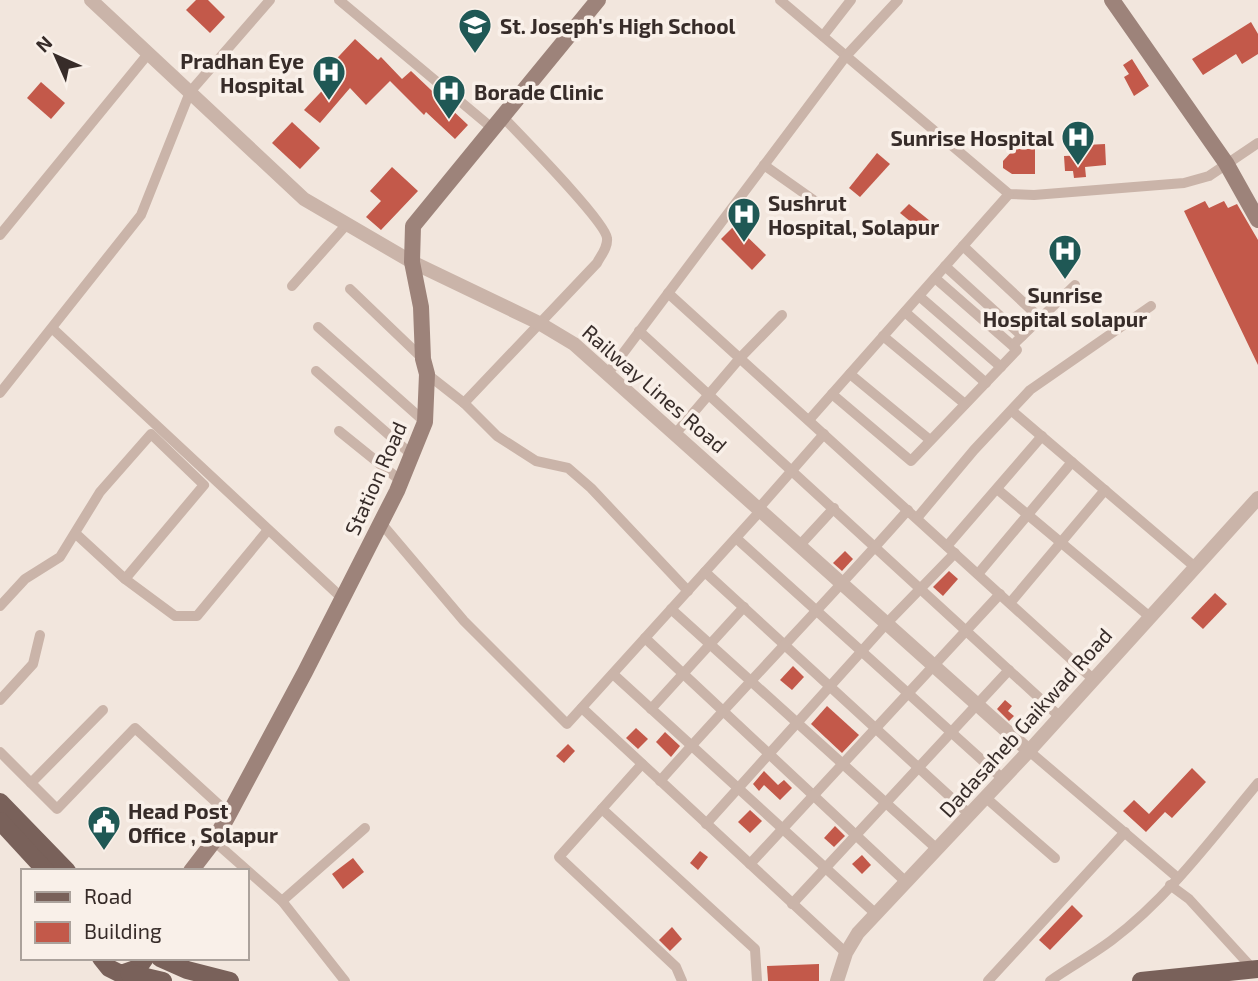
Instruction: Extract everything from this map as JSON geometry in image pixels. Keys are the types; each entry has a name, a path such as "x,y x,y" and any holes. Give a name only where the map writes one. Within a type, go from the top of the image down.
{"main road":[{"name":"Station Road","path":"193,869 214,841 229,814 342,598 401,481 425,422 425,367 421,307 412,262 413,226 598,0"},
{"path":"1112,0 1226,163 1258,220"},
{"path":"0,802 65,869"},
{"path":"0,821 44,869"},
{"path":"103,960 113,971 121,974 129,973 163,981"},
{"path":"129,973 138,968 144,960"},
{"path":"164,960 187,970 230,981"},
{"path":"1141,981 1256,969"}],"street":[{"name":"Railway Lines Road","path":"91,0 304,199 412,262 539,323 574,344 1029,751"},
{"path":"0,393 141,215 190,92 270,0"},
{"path":"339,0 492,128"},
{"path":"780,0 1009,194 1034,195 1184,183 1209,176 1258,143"},
{"path":"823,36 851,0"},
{"path":"608,372 846,56 898,0"},
{"path":"0,235 148,54"},
{"path":"464,403 597,263 607,246 607,235 591,212 502,116"},
{"path":"764,165 815,201"},
{"path":"808,420 1009,194"},
{"path":"292,286 347,224"},
{"path":"963,246 1041,318"},
{"path":"945,266 1022,336"},
{"path":"832,394 911,461 1017,350 935,278"},
{"path":"1014,347 1074,285"},
{"path":"349,289 497,436 536,461 568,468 591,488 688,591"},
{"path":"668,293 1093,679"},
{"path":"919,296 1001,367"},
{"path":"916,518 1030,390 1151,306"},
{"path":"905,312 986,383"},
{"path":"676,433 740,358 782,315"},
{"path":"318,327 425,422"},
{"path":"53,329 342,598"},
{"path":"639,331 1059,716"},
{"path":"883,336 965,404"},
{"path":"316,371 412,455"},
{"path":"850,374 930,440"},
{"path":"1012,411 1195,567"},
{"path":"339,431 401,481"},
{"path":"0,606 25,579 60,557 100,492 151,434 204,485 125,579"},
{"path":"381,523 464,621 567,724 736,538 824,434"},
{"path":"706,824 921,588 997,489 1042,436"},
{"path":"978,574 1072,462"},
{"path":"997,489 1150,617"},
{"path":"1010,603 1105,491"},
{"name":"Dadasaheb Gaikwad Road","path":"837,981 846,953 858,933 1029,751 1258,498"},
{"path":"800,545 834,508"},
{"path":"660,781 722,710 817,612 908,510"},
{"path":"75,533 125,579 175,616 197,616 268,530"},
{"path":"736,538 1003,779"},
{"path":"705,572 969,814"},
{"path":"750,864 1000,594"},
{"path":"651,709 744,607"},
{"path":"671,609 937,849"},
{"path":"0,700 33,664 40,635"},
{"path":"645,638 906,882"},
{"path":"792,904 1009,670"},
{"path":"613,674 876,914"},
{"path":"582,708 846,953"},
{"path":"31,783 103,710"},
{"path":"0,752 57,809 135,728 229,814"},
{"path":"1029,751 1125,832 1256,969"},
{"path":"642,764 559,857 676,967 682,981"},
{"path":"1050,981 1113,939 1174,881 1258,783"},
{"path":"985,797 1055,858"},
{"path":"602,809 755,949 757,981"},
{"path":"282,901 365,828"},
{"path":"988,981 1125,832"},
{"path":"214,841 246,869"},
{"path":"248,871 282,901 345,981"}],"building":[{"path":"196,0 208,0 225,17 210,33 186,10"},
{"path":"1251,22 1258,34 1258,54 1242,64 1236,54 1203,75 1192,59"},
{"path":"355,39 378,60 381,57 402,79 411,71 468,125 455,139 426,112 424,115 390,81 366,105 350,88 320,123 304,110 334,78 326,70"},
{"path":"1132,59 1149,86 1134,96 1124,77 1129,74 1123,65"},
{"path":"41,82 65,103 51,119 27,98"},
{"path":"292,122 320,148 300,169 272,143"},
{"path":"1105,144 1106,165 1085,167 1086,177 1074,178 1073,171 1065,171 1064,156 1087,155 1086,145"},
{"path":"1014,149 1035,149 1035,174 1012,174 1003,168 1003,161"},
{"path":"877,153 890,164 860,197 849,188"},
{"path":"392,167 418,191 381,230 366,217 381,201 370,191"},
{"path":"1205,201 1209,208 1224,201 1228,208 1237,204 1258,240 1258,365 1184,211"},
{"path":"909,204 935,225 927,235 900,213"},
{"path":"735,225 766,255 752,270 721,239"},
{"path":"845,551 853,559 842,571 833,563"},
{"path":"949,571 958,579 943,596 933,587"},
{"path":"1215,593 1227,604 1203,629 1191,618"},
{"path":"793,666 804,677 792,690 780,680"},
{"path":"1005,700 1012,706 1008,711 1014,716 1009,721 997,709"},
{"path":"827,706 859,735 842,753 811,724"},
{"path":"636,728 648,739 638,749 626,738"},
{"path":"665,732 680,746 671,757 656,742"},
{"path":"568,744 575,751 564,763 556,756"},
{"path":"1192,768 1206,782 1172,818 1165,812 1146,832 1123,811 1134,800 1149,814"},
{"path":"764,771 778,785 784,780 792,788 780,800 764,785 759,791 753,784"},
{"path":"750,810 762,821 750,833 738,822"},
{"path":"835,826 845,836 834,847 824,838"},
{"path":"700,851 708,857 698,870 690,863"},
{"path":"862,855 871,865 862,874 852,864"},
{"path":"353,858 364,872 343,889 332,874"},
{"path":"1072,905 1083,916 1050,950 1039,940"},
{"path":"672,927 682,939 670,951 659,940"},
{"path":"819,964 819,981 768,981 767,966"}],"place":[{"name":"St. Joseph's High School","path":"475,55"},
{"name":"Pradhan Eye Hospital","path":"329,102"},
{"name":"Borade Clinic","path":"449,121"},
{"name":"Sunrise Hospital","path":"1078,167"},
{"name":"Sushrut Hospital, Solapur","path":"744,244"},
{"name":"Sunrise Hospital solapur","path":"1065,281"},
{"name":"Head Post Office , Solapur","path":"104,852"}]}
